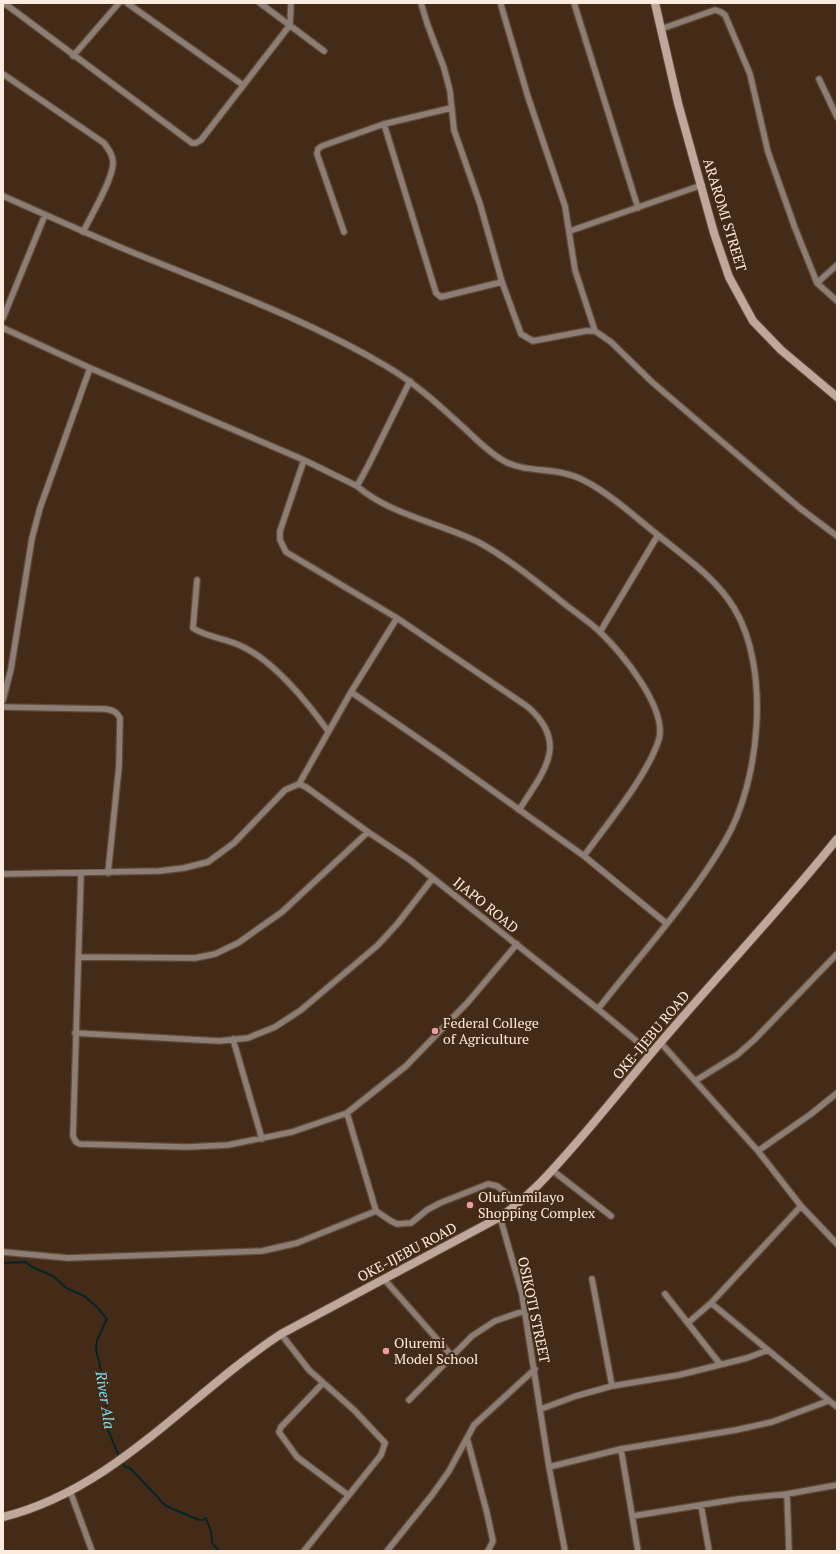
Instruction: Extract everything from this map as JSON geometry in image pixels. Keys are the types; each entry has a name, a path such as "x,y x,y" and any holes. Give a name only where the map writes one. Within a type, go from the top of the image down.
{"main road":[{"name":"ARAROMI STREET","path":"655,3 678,103 720,253 729,277 753,322 781,350 837,397"},
{"name":"OKE-IJEBU ROAD","path":"3,1517 17,1514 93,1478 124,1457 260,1348 281,1334 500,1217 519,1203 552,1170 660,1042 811,872 837,839"}],"street":[{"path":"4,3 73,56 192,143 196,143 201,140 290,25 290,3"},
{"path":"73,56 119,3"},
{"path":"127,3 243,85"},
{"path":"260,3 324,51"},
{"path":"421,3 444,68 450,91 454,130 480,204 502,282 521,334 533,341 586,331 595,331 611,342 652,382 758,473 837,536"},
{"path":"574,3 638,208"},
{"path":"501,5 528,97 565,206 570,231 570,246 575,270 595,331"},
{"path":"661,29 715,10 725,15 750,74 768,152 817,283 837,301"},
{"path":"3,74 104,143 111,153 113,162 111,174 83,232"},
{"path":"819,79 837,117"},
{"path":"344,232 317,154 318,149 322,146 384,124 451,108"},
{"path":"384,124 436,293 441,297 502,282"},
{"path":"570,231 702,185"},
{"path":"3,196 83,232 197,278 337,338 410,381 487,449 503,460 514,466 569,473 585,480 631,513 707,575 723,592 735,609 750,644 754,666 756,699 752,769 745,796 726,841 701,878 598,1009"},
{"path":"3,318 45,215"},
{"path":"817,283 837,265"},
{"path":"3,328 90,368 304,460 357,486 377,501 452,530 480,543 513,564 600,632 632,670 647,691 660,719 659,737 642,774 584,856"},
{"path":"3,700 11,669 32,538 40,508 90,368"},
{"path":"357,486 370,464 410,381"},
{"path":"304,460 280,531 280,540 282,547 286,552 397,618 528,707 540,718 549,733 551,745 548,758 540,777 519,810"},
{"path":"600,632 658,535"},
{"path":"197,580 193,628 240,645 254,654 277,672 307,702 328,731"},
{"path":"3,874 159,871 184,868 208,862 234,843 285,790 299,784 351,692 397,618"},
{"path":"351,692 584,856 666,923"},
{"path":"3,707 105,709 113,710 118,714 120,718 119,766 108,873"},
{"name":"IJAPO ROAD","path":"299,784 306,787 368,832 410,860 598,1009 651,1054"},
{"path":"79,957 195,958 215,954 238,943 282,912 368,832"},
{"path":"81,873 73,1136 76,1142 80,1144 187,1147 228,1145 262,1140 292,1132 347,1113 406,1066 468,1002 516,944"},
{"path":"75,1034 219,1041 248,1038 275,1027 301,1010 378,945 398,923 433,878"},
{"path":"695,1081 737,1055 754,1040 837,954"},
{"path":"233,1039 262,1140"},
{"path":"660,1042 758,1151 802,1206 837,1244"},
{"path":"758,1151 811,1114 837,1093"},
{"path":"347,1113 376,1211 397,1224 411,1223 427,1210 440,1203 488,1184 497,1186 519,1203"},
{"path":"552,1170 611,1216"},
{"path":"689,1322 711,1303 802,1206"},
{"path":"3,1252 68,1258 262,1251 297,1243 376,1211"},
{"name":"OSIKOTI STREET","path":"500,1217 519,1283 535,1369 565,1551"},
{"path":"384,1279 451,1355"},
{"path":"592,1280 612,1386"},
{"path":"665,1294 689,1322 720,1364"},
{"path":"711,1303 837,1407"},
{"path":"409,1400 451,1355 484,1327 495,1321 524,1311"},
{"path":"281,1334 308,1370 322,1384 354,1410 385,1443 381,1455 304,1551"},
{"path":"541,1409 576,1396 612,1386 679,1375 768,1350"},
{"path":"387,1551 432,1495 449,1471 467,1438 482,1417 535,1369"},
{"path":"322,1384 279,1432 297,1457 348,1495"},
{"path":"550,1467 621,1449 736,1430 772,1422 828,1401"},
{"path":"467,1438 493,1541 488,1551"},
{"path":"621,1449 638,1551"},
{"path":"633,1516 738,1499 786,1494 837,1485"},
{"path":"70,1490 92,1551"},
{"path":"786,1494 789,1551"},
{"path":"701,1505 709,1551"}],"waterway":[{"name":"River Ala","path":"3,1263 25,1262 32,1267 53,1276 66,1288 84,1296 95,1305 107,1319 97,1340 96,1349 107,1396 105,1415 107,1428 120,1458"},
{"name":"River Ala","path":"121,1462 124,1466 131,1469 166,1506 199,1520 206,1518 211,1531 212,1543 219,1551"}],"place":[{"name":"Federal College of Agriculture","path":"435,1031"},
{"name":"Olufunmilayo Shopping Complex","path":"470,1205"},
{"name":"Oluremi Model School","path":"386,1351"}]}
